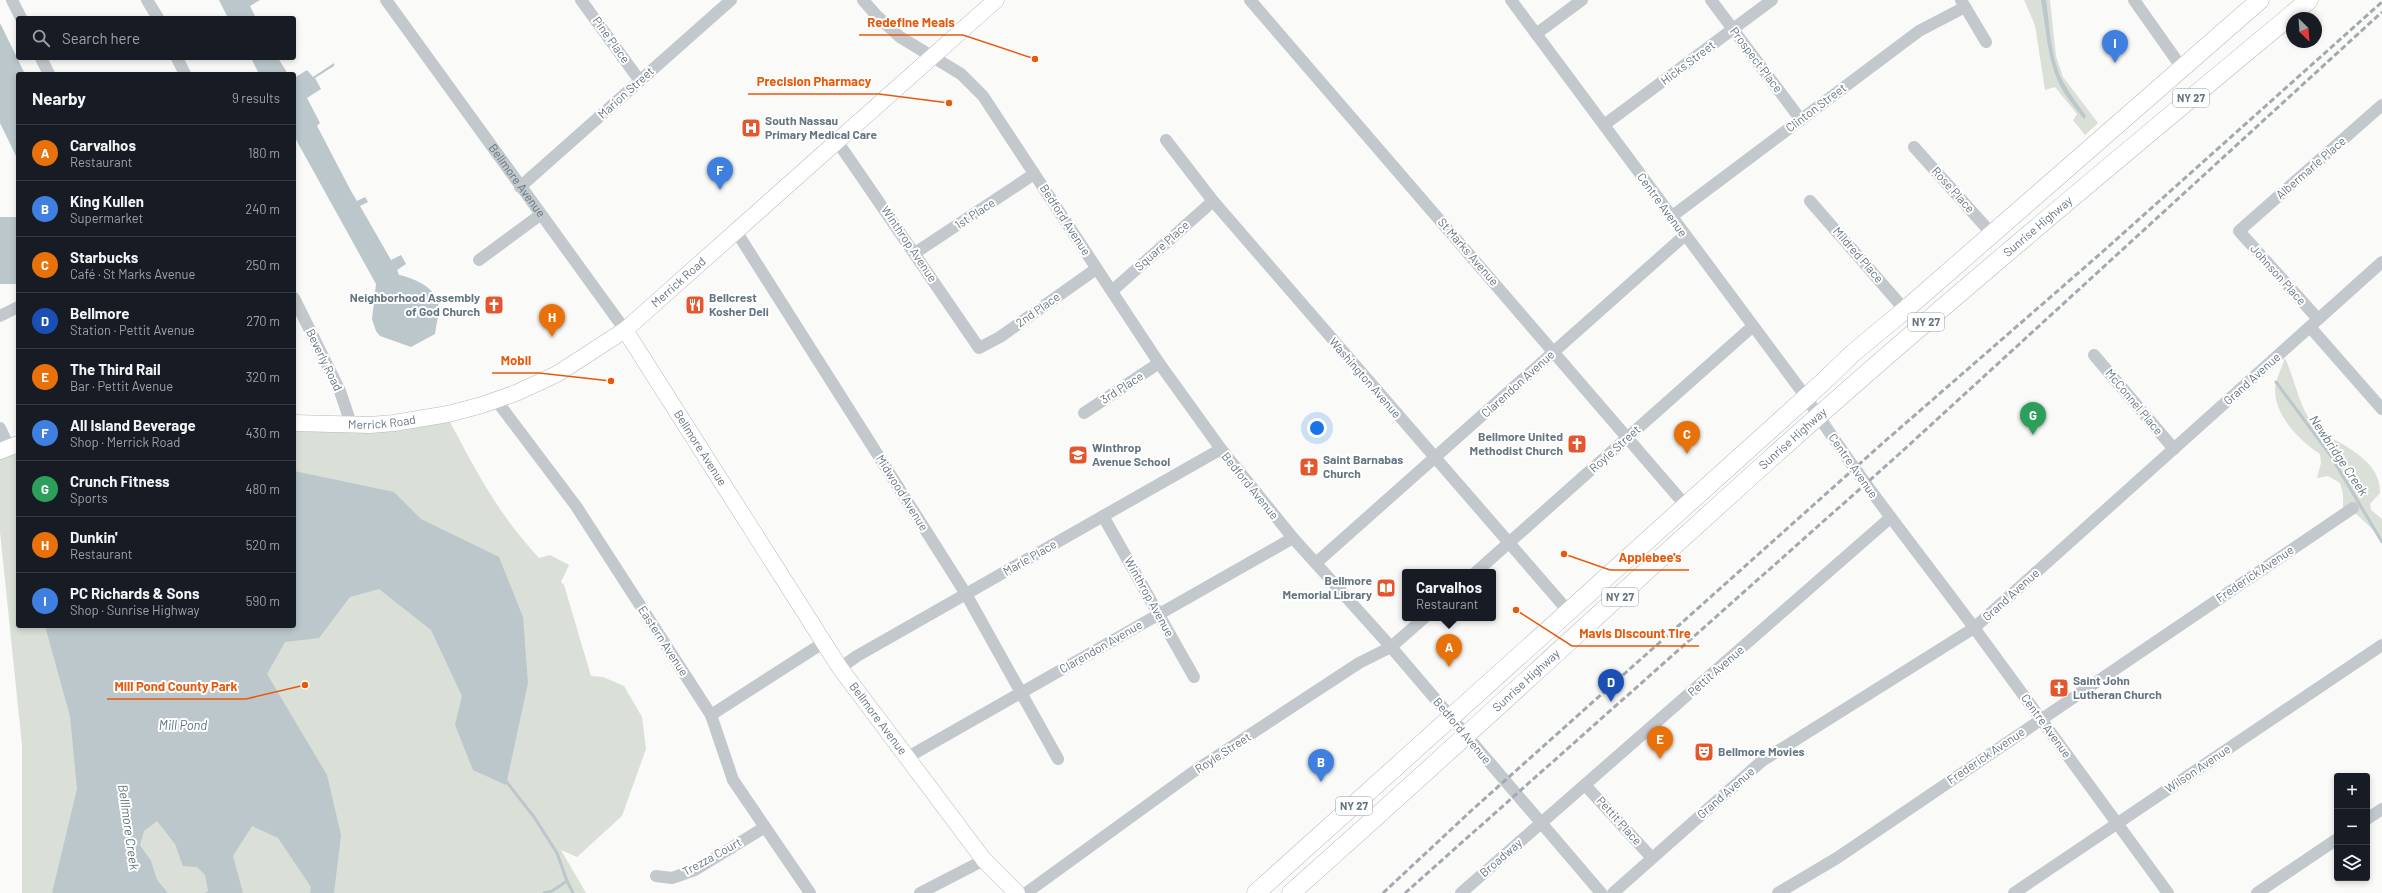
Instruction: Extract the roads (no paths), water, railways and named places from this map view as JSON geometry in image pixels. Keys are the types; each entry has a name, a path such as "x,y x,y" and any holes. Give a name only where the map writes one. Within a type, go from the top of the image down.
{"highway":[{"name":"Sunrise Highway","path":"1256,893 1569,612 1853,353 1905,310 2260,0"},
{"name":"Sunrise Highway","path":"1291,893 1819,417 2004,254 2309,0"}],"main road":[{"name":"Merrick Road","path":"296,424 394,423 448,414 496,400 565,370 625,330 996,0"},
{"name":"Bellmore Avenue","path":"625,330 840,668 984,860 1017,893"}],"street":[{"path":"12,0 20,16"},
{"path":"148,0 157,16"},
{"name":"Bellmore Avenue","path":"386,0 625,330"},
{"name":"Pine Place","path":"582,0 640,81"},
{"name":"Marion Street","path":"520,187 731,0"},
{"name":"Bedford Avenue","path":"864,0 876,15 900,37 912,46 933,56 962,74 983,96 1096,269 1221,449 1293,538 1391,647 1601,893"},
{"name":"St Marks Avenue","path":"1250,0 1686,506"},
{"name":"Centre Avenue","path":"1511,0 1671,216 1684,236 1806,397 1890,518 1974,628 2168,893"},
{"path":"1536,34 1582,0"},
{"name":"Prospect Place","path":"1711,0 1801,120"},
{"name":"Hicks Street","path":"1604,125 1772,0"},
{"path":"2134,0 2182,68"},
{"path":"1963,4 1986,42"},
{"name":"Clinton Street","path":"1671,216 1919,31 1963,4"},
{"path":"42,60 48,72"},
{"path":"179,60 184,72"},
{"name":"Albermarle Place","path":"2239,231 2382,105"},
{"name":"Washington Avenue","path":"1166,140 1213,201 1569,612"},
{"name":"Winthrop Avenue","path":"837,141 979,348"},
{"name":"Rose Place","path":"1914,147 1992,234"},
{"name":"1st Place","path":"915,253 1034,174"},
{"name":"Square Place","path":"1112,291 1213,201"},
{"name":"Mildred Place","path":"1810,201 1905,310"},
{"path":"479,260 540,214"},
{"name":"Midwood Avenue","path":"736,231 966,594 1058,760"},
{"name":"Johnson Place","path":"2239,231 2382,409"},
{"name":"Clarendon Avenue","path":"1316,563 1684,236"},
{"name":"Grand Avenue","path":"1613,893 1762,761 1974,628 2382,262"},
{"name":"2nd Place","path":"979,348 1000,337 1096,269"},
{"name":"Beverly Road","path":"296,303 340,391 350,424"},
{"path":"0,316 16,308"},
{"name":"Royle Street","path":"1479,569 1753,326"},
{"name":"McConnel Place","path":"2094,355 2174,449"},
{"name":"3rd Place","path":"1084,413 1160,363"},
{"name":"Eastern Avenue","path":"496,400 576,506 710,715 733,780 810,893"},
{"path":"0,428 9,447"},
{"name":"Marle Place","path":"840,668 857,656 1221,449"},
{"name":"Frederick Avenue","path":"1778,893 1837,858 2040,718 2353,508"},
{"name":"Winthrop Avenue","path":"1103,516 1194,677"},
{"name":"Pettit Avenue","path":"1541,824 1890,518"},
{"name":"Clarendon Avenue","path":"908,757 1293,538"},
{"name":"Royle Street","path":"1026,893 1193,772 1359,663 1391,647 1421,621"},
{"path":"710,715 823,643"},
{"name":"Wilson Avenue","path":"2014,893 2382,645"},
{"name":"Pettit Place","path":"1585,785 1652,858"},
{"path":"2370,817 2382,809"},
{"name":"Broadway","path":"1461,893 1541,824"},
{"name":"Trezza Court","path":"656,876 672,878 695,870 765,827"},
{"path":"2257,893 2334,842"},
{"path":"920,893 984,860"}],"water":[{"path":"219,0 260,0 250,6 255,16 227,16"},
{"path":"2041,0 2046,0 2051,40 2058,70 2068,90 2086,116 2084,119 2063,91 2054,71 2049,52"},
{"path":"0,23 16,56 16,60 18,60 24,72 16,72 16,156 0,123"},
{"path":"252,60 279,60 287,72 258,72"},
{"path":"334,63 334,66 315,78 321,89 307,98 320,123 317,126 357,201 365,197 368,202 360,206 391,260 401,255 406,264 397,270 399,275 410,278 428,287 436,297 438,303 438,314 435,334 411,347 380,336 376,331 372,319 376,284 296,140 296,77 307,70 313,77"},
{"path":"0,217 16,217 16,284 0,284"},
{"name":"Mill Pond","path":"296,471 394,492 421,519 499,557 523,617 528,683 506,785 473,770 455,725 462,696 431,630 379,589 350,597 319,638 285,642 267,674 327,775 341,835 334,893 310,893 311,887 278,838 252,826 233,856 243,893 205,893 208,891 205,875 197,867 183,866 175,844 157,821 144,831 140,845 151,861 157,880 168,893 52,893 77,789 70,716 46,628 296,628"}],"waterway":[{"name":"Newbridge Creek","path":"2276,382 2331,456 2382,542"},
{"path":"506,781 534,817 557,853 567,881 552,891 544,893"},
{"path":"567,881 573,893"}],"railway":[{"path":"1383,893 1472,810 1884,442 2100,254 2382,2"},
{"path":"1405,893 1897,456 2382,12"}],"place":[{"name":"Redefine Meals","path":"1035,59"},
{"name":"PC Richards & Sons","path":"2115,63"},
{"name":"Precision Pharmacy","path":"949,103"},
{"name":"South Nassau Primary Medical Care","path":"751,128"},
{"name":"All Island Beverage","path":"720,190"},
{"name":"Neighborhood Assembly of God Church","path":"494,305"},
{"name":"Bellcrest Kosher Deli","path":"695,305"},
{"name":"Dunkin'","path":"552,337"},
{"name":"Mobil","path":"611,381"},
{"name":"Crunch Fitness","path":"2033,435"},
{"name":"Bellmore United Methodist Church","path":"1577,444"},
{"name":"Starbucks","path":"1687,454"},
{"name":"Winthrop Avenue School","path":"1078,455"},
{"name":"Saint Barnabas Church","path":"1309,467"},
{"name":"Applebee's","path":"1564,554"},
{"name":"Bellmore Memorial Library","path":"1386,588"},
{"name":"Mavis Discount Tire","path":"1516,610"},
{"name":"Carvalhos","path":"1449,667"},
{"name":"Mill Pond County Park","path":"305,685"},
{"name":"Saint John Lutheran Church","path":"2059,688"},
{"name":"Bellmore","path":"1611,702"},
{"name":"Bellmore Movies","path":"1704,752"},
{"name":"The Third Rail","path":"1660,759"},
{"name":"King Kullen","path":"1321,782"}],"water label":[{"name":"Belllmore Creek","path":"129,827"}]}
